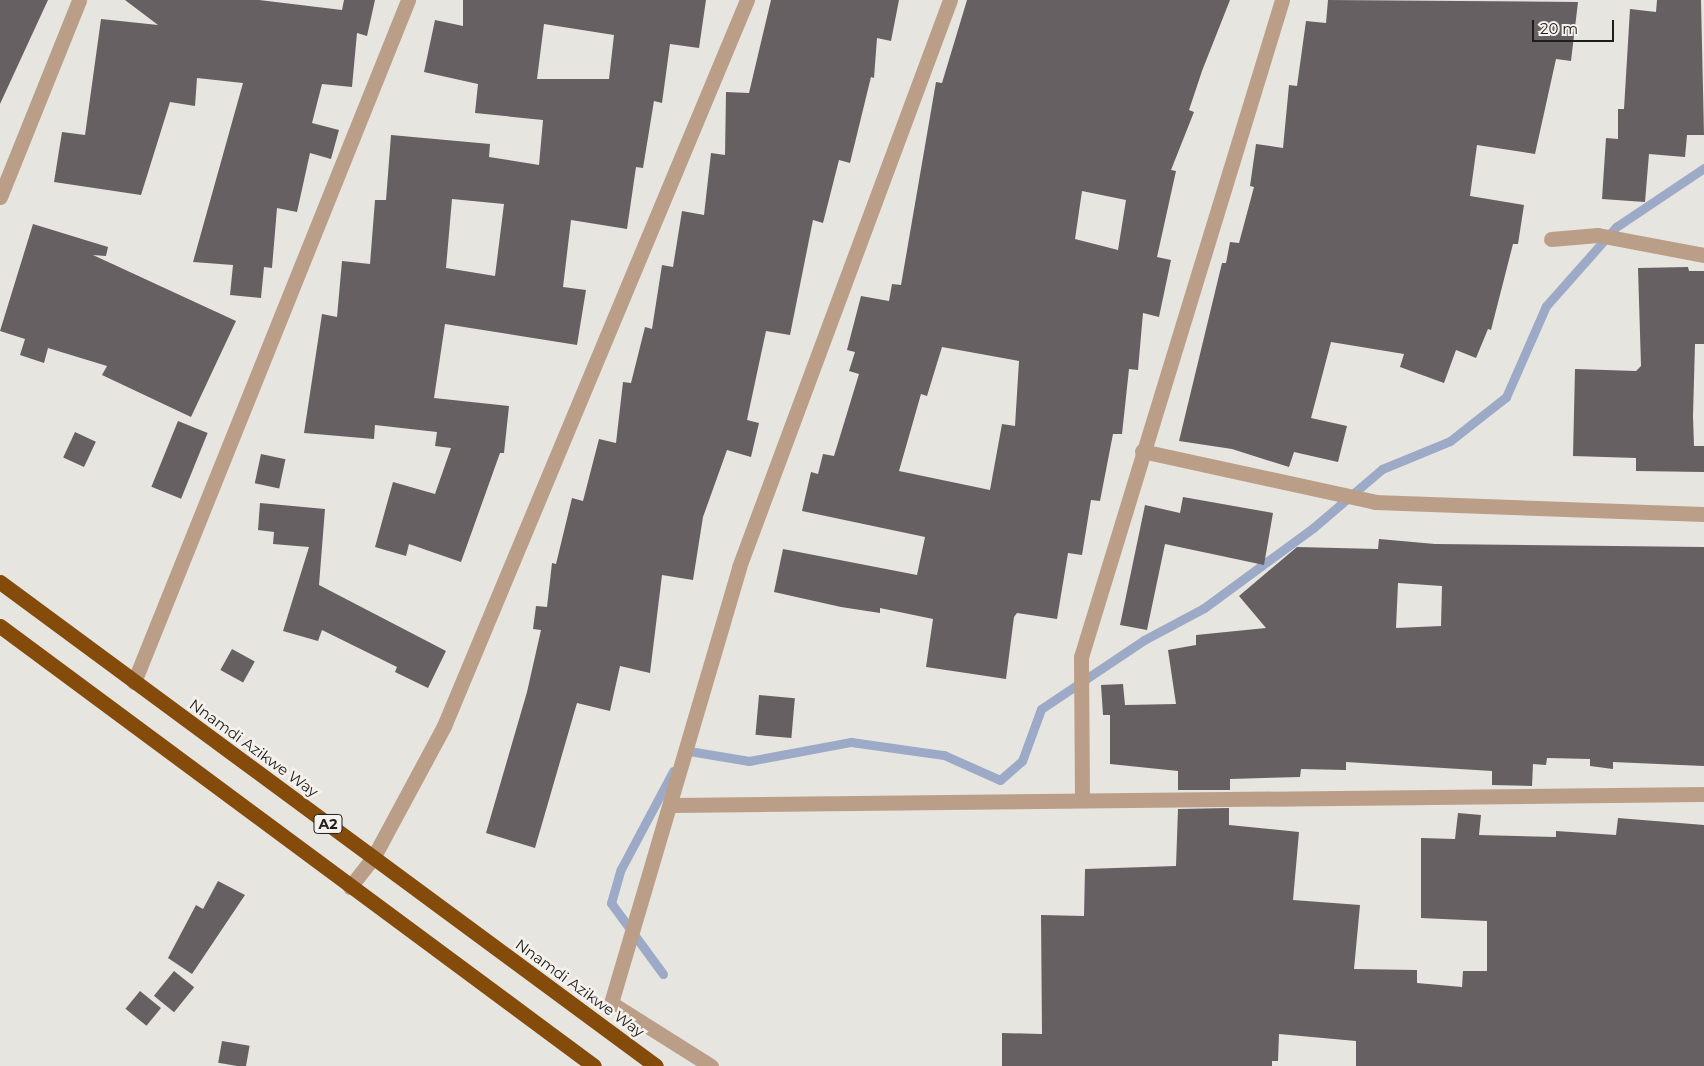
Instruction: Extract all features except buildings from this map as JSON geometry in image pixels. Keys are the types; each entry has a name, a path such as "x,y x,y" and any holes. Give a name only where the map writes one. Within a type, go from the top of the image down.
{"highway":[{"name":"Nnamdi Azikwe Way","path":"0,582 656,1066"},
{"name":"A2","path":"0,626 594,1066"}],"street":[{"path":"0,197 79,0"},
{"path":"134,682 408,0"},
{"path":"350,887 373,858 444,726 747,0"},
{"path":"711,1066 611,1003 672,805 739,568 950,0"},
{"path":"1082,800 1081,668 1142,451 1282,0"},
{"path":"1551,239 1598,235 1687,254 1704,255"},
{"path":"1142,451 1375,502 1704,514"},
{"path":"672,805 1704,794"}],"waterway":[{"path":"683,750 749,761 851,742 944,755 1000,780 1022,761 1041,709 1144,640 1204,608 1313,528 1382,469 1450,441 1506,397 1546,306 1616,227 1704,168"},
{"path":"663,974 611,903 621,869 673,771"}]}
